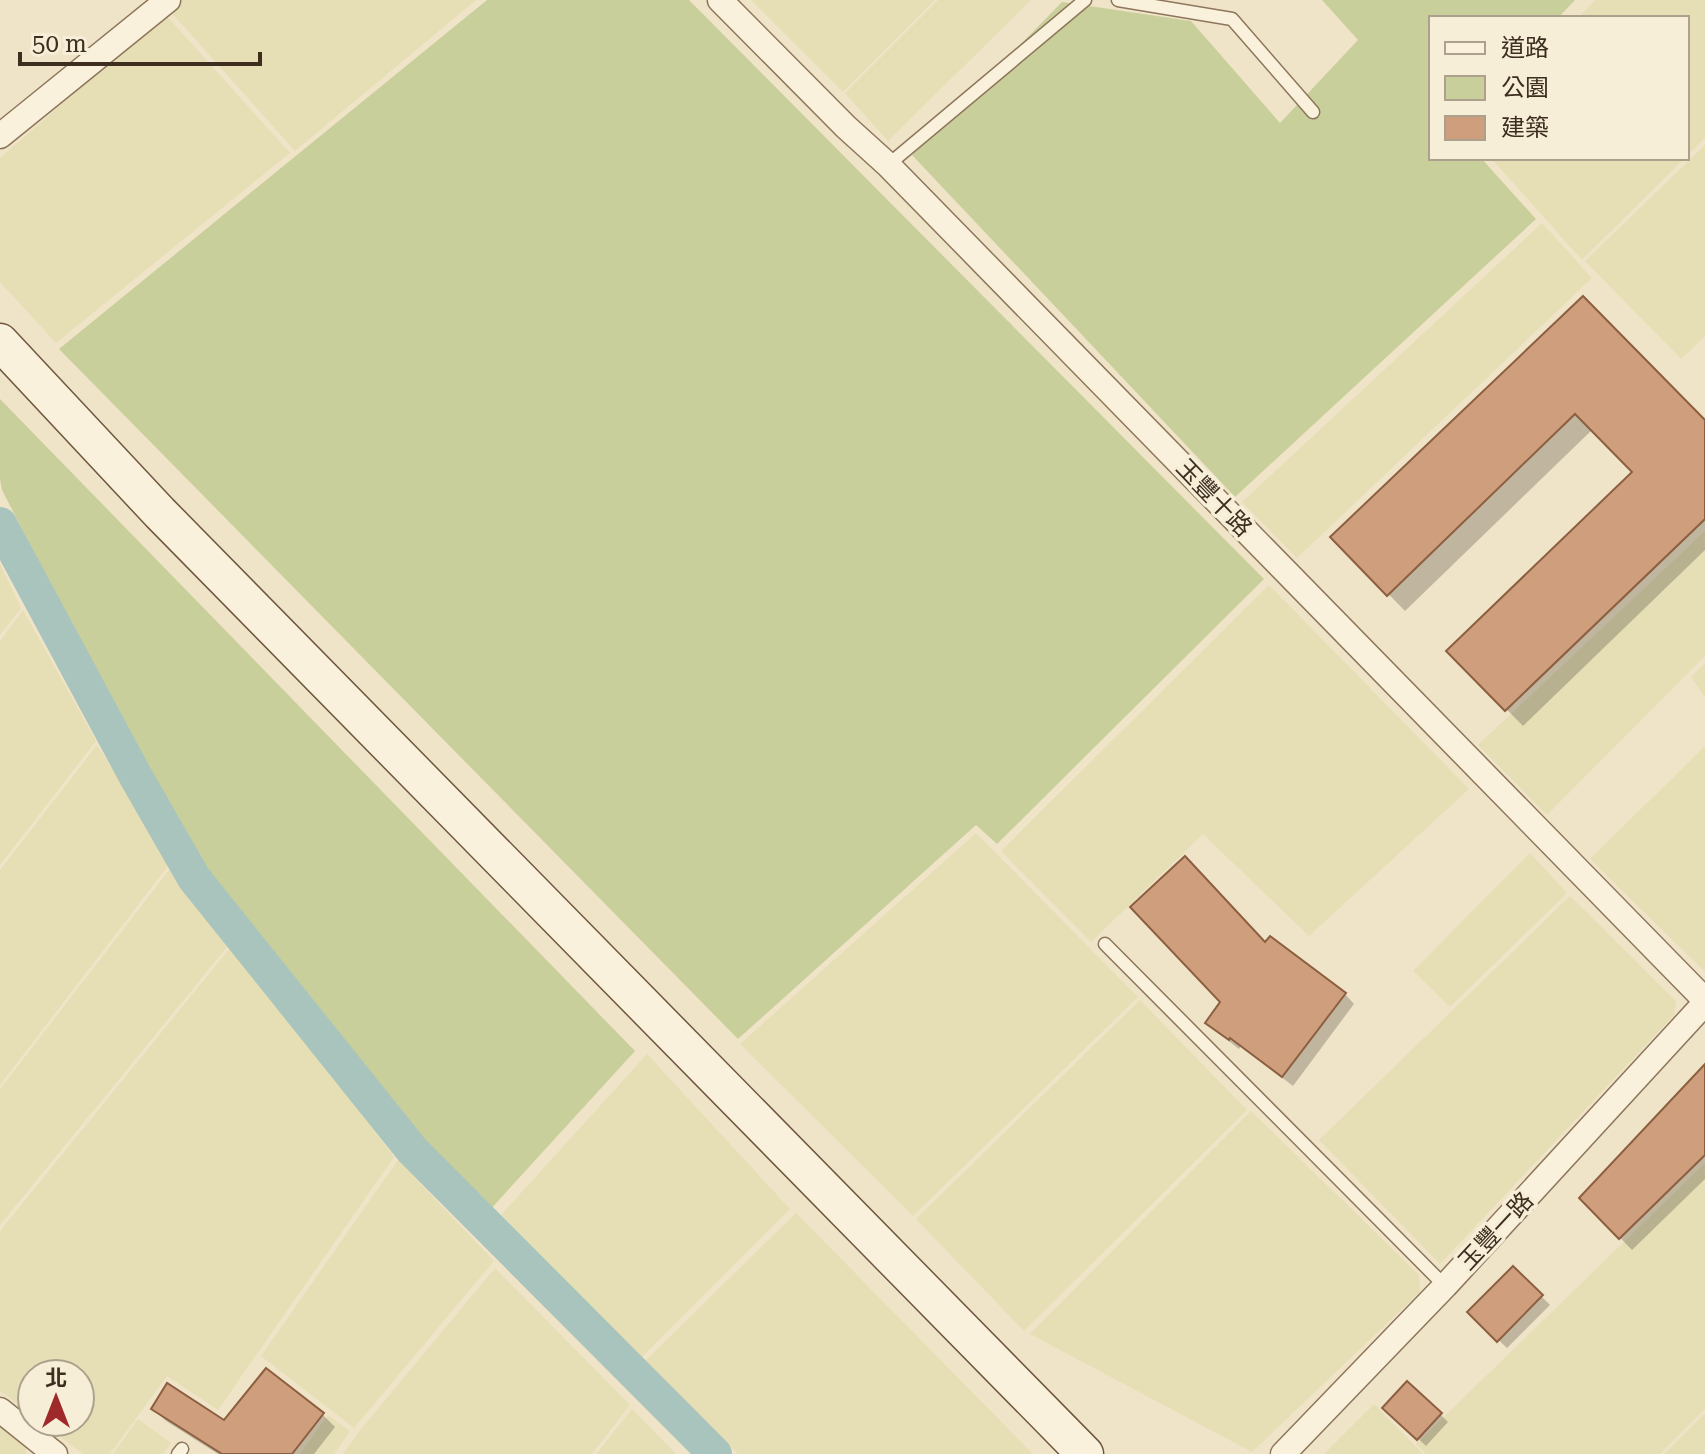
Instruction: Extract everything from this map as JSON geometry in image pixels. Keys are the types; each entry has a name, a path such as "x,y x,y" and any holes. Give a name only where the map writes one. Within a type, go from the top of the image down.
{"main road":[{"path":"0,342 160,513 1085,1454"}],"street":[{"path":"0,136 168,0"},
{"name":"玉豐十路","path":"720,0 888,165 1705,1001"},
{"name":"玉豐一路","path":"1283,1454 1445,1286 1705,1001"},
{"path":"0,1410 49,1452"}],"lane":[{"path":"888,165 1085,0"},
{"path":"1118,0 1232,19 1313,112"},
{"path":"1105,944 1445,1286"}],"shaded area":[{"path":"181,0 476,0 295,151 169,10"},
{"path":"751,0 935,0 843,92"},
{"path":"938,0 1031,0 888,141 845,93"},
{"path":"1595,0 1705,0 1705,138 1689,154 1689,16 1580,16"},
{"path":"165,14 290,153 56,343 0,282 0,158"},
{"path":"1705,145 1705,336 1681,359 1585,261"},
{"path":"1493,160 1683,160 1582,260"},
{"path":"1542,223 1592,278 1297,558 1242,502"},
{"path":"1705,531 1705,656 1547,815 1478,745"},
{"path":"0,564 21,608 0,635"},
{"path":"1269,585 1469,789 1309,936 1203,834 1091,942 1001,851"},
{"path":"23,610 96,741 0,865 0,641"},
{"path":"1705,663 1705,697 1691,677"},
{"path":"97,745 171,862 0,1085 0,870"},
{"path":"1705,746 1705,970 1703,970 1590,859"},
{"path":"976,833 1138,997 913,1216 740,1044"},
{"path":"1530,853 1567,893 1450,1007 1413,971"},
{"path":"173,865 232,941 0,1225 0,1089"},
{"path":"1570,896 1676,1001 1674,1015 1440,1264 1319,1140"},
{"path":"234,943 394,1157 218,1410 167,1376 110,1454 83,1454 62,1438 96,1438 96,1358 16,1358 16,1403 0,1391 0,1231"},
{"path":"1140,1000 1247,1110 1024,1331 916,1219"},
{"path":"647,1054 790,1209 640,1359 501,1215"},
{"path":"1251,1111 1419,1275 1420,1292 1252,1452 1030,1334"},
{"path":"398,1160 494,1261 354,1428 261,1356"},
{"path":"1705,1163 1705,1409 1660,1454 1426,1454 1416,1444"},
{"path":"796,1213 1033,1454 738,1454 645,1361"},
{"path":"495,1268 630,1405 592,1454 343,1454 357,1434"},
{"path":"1374,1404 1423,1454 1324,1454"},
{"path":"632,1409 676,1454 596,1454"},
{"path":"1705,1413 1705,1454 1664,1454"},
{"path":"328,1415 350,1431 334,1454 300,1454"},
{"path":"138,1419 171,1443 163,1454 113,1454"},
{"path":"0,1424 26,1444 26,1454 0,1454"}],"green space":[{"path":"487,0 689,0 1264,579 997,844 976,825 738,1039 59,349"},
{"path":"1322,0 1575,0 1560,16 1429,16 1429,160 1483,160 1536,219 1235,497 912,155 1062,2 1191,21 1280,123 1358,40"},
{"path":"0,399 635,1051 488,1212 413,1132 185,847 2,490"}],"building":[{"path":"1583,296 1705,420 1705,519 1505,711 1446,651 1632,472 1575,414 1387,596 1330,537"},
{"path":"1185,856 1265,942 1270,936 1346,993 1282,1077 1205,1023 1220,1002 1130,907"},
{"path":"1705,1064 1705,1155 1619,1239 1579,1198"},
{"path":"1513,1266 1543,1295 1497,1342 1467,1312"},
{"path":"266,1368 324,1413 292,1454 222,1454 151,1409 167,1383 224,1420"},
{"path":"1407,1381 1442,1413 1417,1440 1382,1408"}],"waterway":[{"path":"0,524 194,878 412,1150 715,1454"}]}
